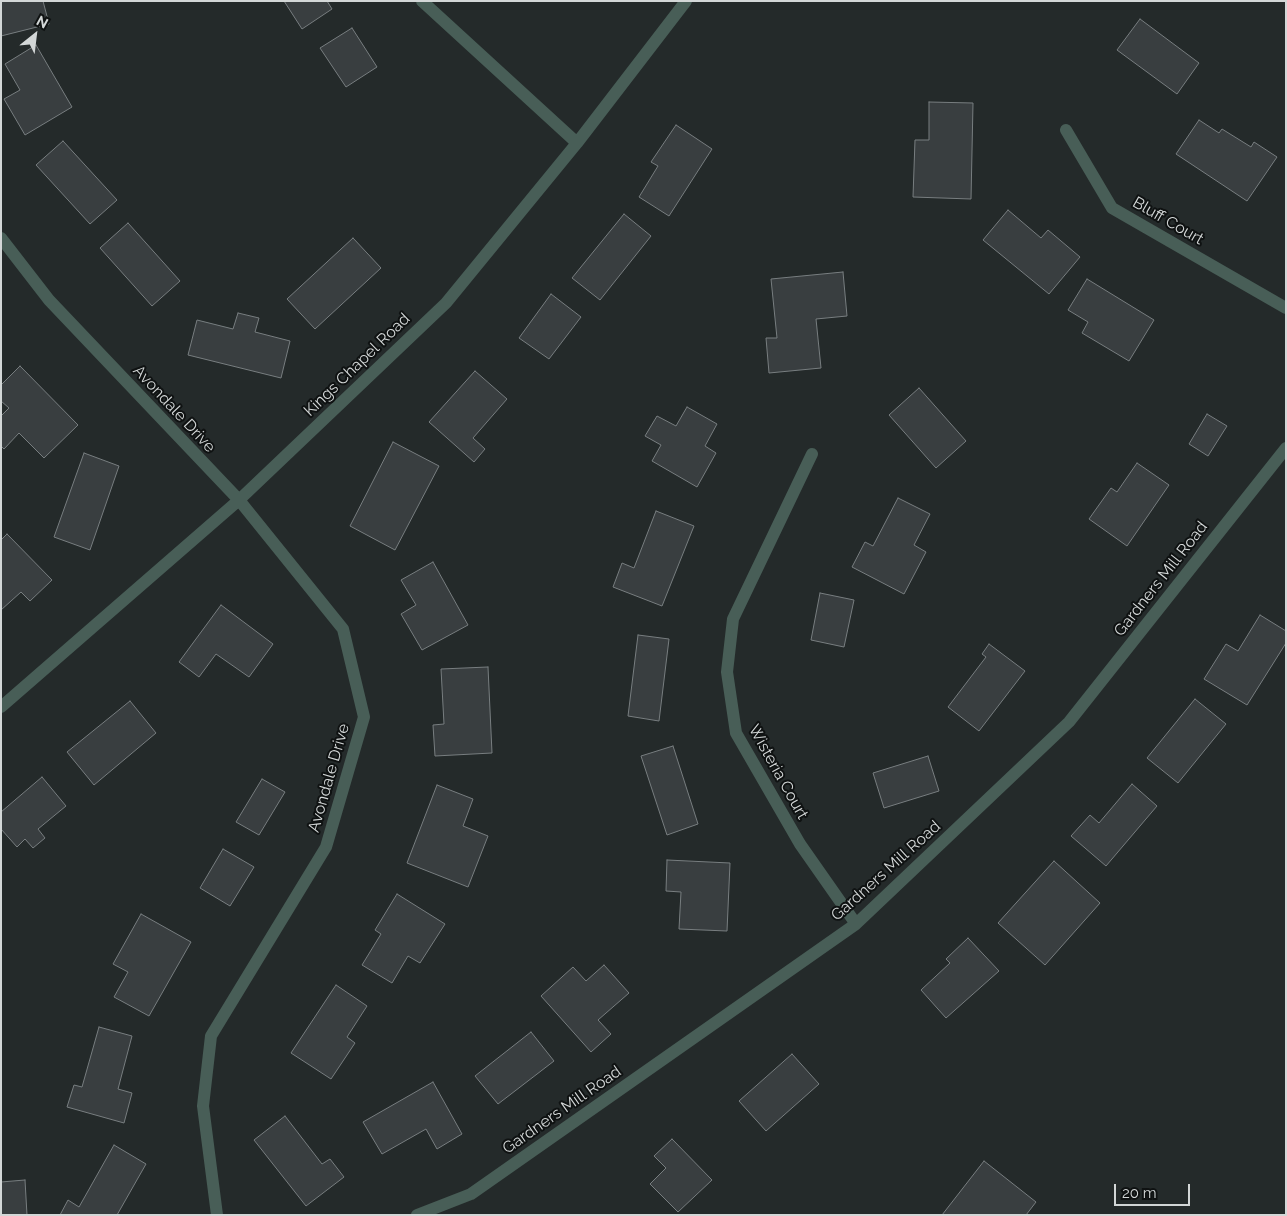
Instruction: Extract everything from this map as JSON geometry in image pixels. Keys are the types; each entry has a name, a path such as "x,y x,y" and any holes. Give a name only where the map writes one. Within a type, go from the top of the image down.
{"street":[{"path":"422,1 577,143"},
{"name":"Kings Chapel Road","path":"1,707 239,500 446,302 577,143 686,1"},
{"name":"Bluff Court","path":"1066,130 1112,208 1286,308"},
{"name":"Avondale Drive","path":"1,238 49,300 239,500 343,629 364,717 326,847 212,1036 203,1106 217,1215"},
{"name":"Gardners Mill Road","path":"417,1215 471,1194 856,924 1068,722 1286,448"},
{"name":"Wisteria Court","path":"812,454 733,619 727,672 736,734 800,844 856,924"}],"building":[{"path":"1,1 43,1 49,24 1,36"},
{"path":"284,1 327,1 332,9 302,29"},
{"path":"1140,19 1199,63 1177,94 1117,50"},
{"path":"352,28 377,67 346,87 320,48"},
{"path":"36,45 72,107 25,135 4,99 20,90 5,64"},
{"path":"929,102 973,103 971,199 913,197 915,140 929,140"},
{"path":"1199,120 1219,133 1222,129 1251,147 1254,142 1277,157 1247,201 1176,154"},
{"path":"676,125 712,149 669,216 639,197 658,166 651,162"},
{"path":"63,141 117,200 90,224 36,165"},
{"path":"1008,210 1041,238 1048,230 1080,257 1049,294 983,240"},
{"path":"624,214 651,236 600,300 572,278"},
{"path":"128,223 180,281 152,306 100,248"},
{"path":"353,238 381,268 315,329 287,299"},
{"path":"843,272 847,316 816,319 821,368 769,373 766,338 777,338 771,279"},
{"path":"1087,279 1154,320 1129,361 1082,333 1088,322 1068,310"},
{"path":"551,294 581,317 549,359 519,338"},
{"path":"238,313 259,318 255,332 290,341 281,378 188,355 197,320 233,329"},
{"path":"20,366 78,425 44,458 19,433 4,449 1,446 1,416 9,408 1,401 1,385"},
{"path":"475,371 507,399 473,438 485,449 474,462 429,422"},
{"path":"919,388 966,441 936,468 889,415"},
{"path":"687,407 717,424 705,446 716,453 697,487 652,461 661,445 645,436 657,416 676,426"},
{"path":"1207,414 1227,426 1208,456 1189,444"},
{"path":"393,442 439,466 395,550 350,526"},
{"path":"84,453 119,466 90,550 54,537"},
{"path":"1137,463 1169,485 1127,546 1089,519 1111,488 1117,492"},
{"path":"898,498 930,514 914,545 926,552 904,594 852,567 865,542 873,546"},
{"path":"656,511 694,526 662,606 613,587 622,563 634,568"},
{"path":"7,534 52,580 30,601 21,592 1,610 1,540"},
{"path":"433,562 468,625 422,650 401,614 416,605 401,580"},
{"path":"820,593 854,600 844,647 811,640"},
{"path":"221,605 273,644 249,677 216,654 199,677 179,662"},
{"path":"1260,615 1286,631 1286,643 1247,705 1204,679 1226,644 1238,651"},
{"path":"638,635 669,639 659,721 628,716"},
{"path":"989,644 1025,671 979,731 948,707 986,657 982,654"},
{"path":"488,667 492,753 435,756 433,725 444,724 441,669"},
{"path":"1195,699 1226,724 1178,783 1147,758"},
{"path":"130,701 156,733 94,785 67,752"},
{"path":"673,746 698,824 667,835 641,756"},
{"path":"928,756 939,791 884,808 873,773"},
{"path":"42,777 66,806 38,829 45,838 33,848 25,839 17,847 1,829 1,812"},
{"path":"262,779 285,792 259,835 236,822"},
{"path":"1132,784 1157,806 1106,866 1071,836 1090,815 1099,823"},
{"path":"437,785 473,799 463,826 488,836 468,887 407,863"},
{"path":"223,849 254,867 230,906 200,888"},
{"path":"667,860 730,863 727,931 679,929 681,892 666,891"},
{"path":"1054,861 1100,903 1045,965 998,923"},
{"path":"397,894 445,924 420,963 408,956 392,983 362,965 381,934 375,930"},
{"path":"141,914 191,942 149,1016 114,997 128,972 113,964"},
{"path":"968,938 999,971 946,1018 921,990 950,963 946,959"},
{"path":"604,965 629,993 598,1020 611,1034 591,1052 541,996 573,967 586,981"},
{"path":"336,985 367,1006 347,1037 355,1043 331,1079 291,1053"},
{"path":"99,1027 132,1036 118,1089 132,1093 124,1123 67,1107 74,1085 82,1087"},
{"path":"531,1032 554,1061 498,1104 475,1076"},
{"path":"792,1054 819,1084 766,1131 739,1101"},
{"path":"433,1082 462,1134 437,1149 426,1129 382,1154 363,1122"},
{"path":"285,1116 322,1164 330,1159 344,1177 306,1206 254,1140"},
{"path":"672,1139 712,1180 678,1212 650,1184 666,1168 654,1156"},
{"path":"114,1145 146,1164 117,1215 60,1215 68,1200 79,1207"},
{"path":"984,1161 1036,1202 1026,1215 942,1215"},
{"path":"25,1180 27,1215 1,1215 1,1182"}]}
